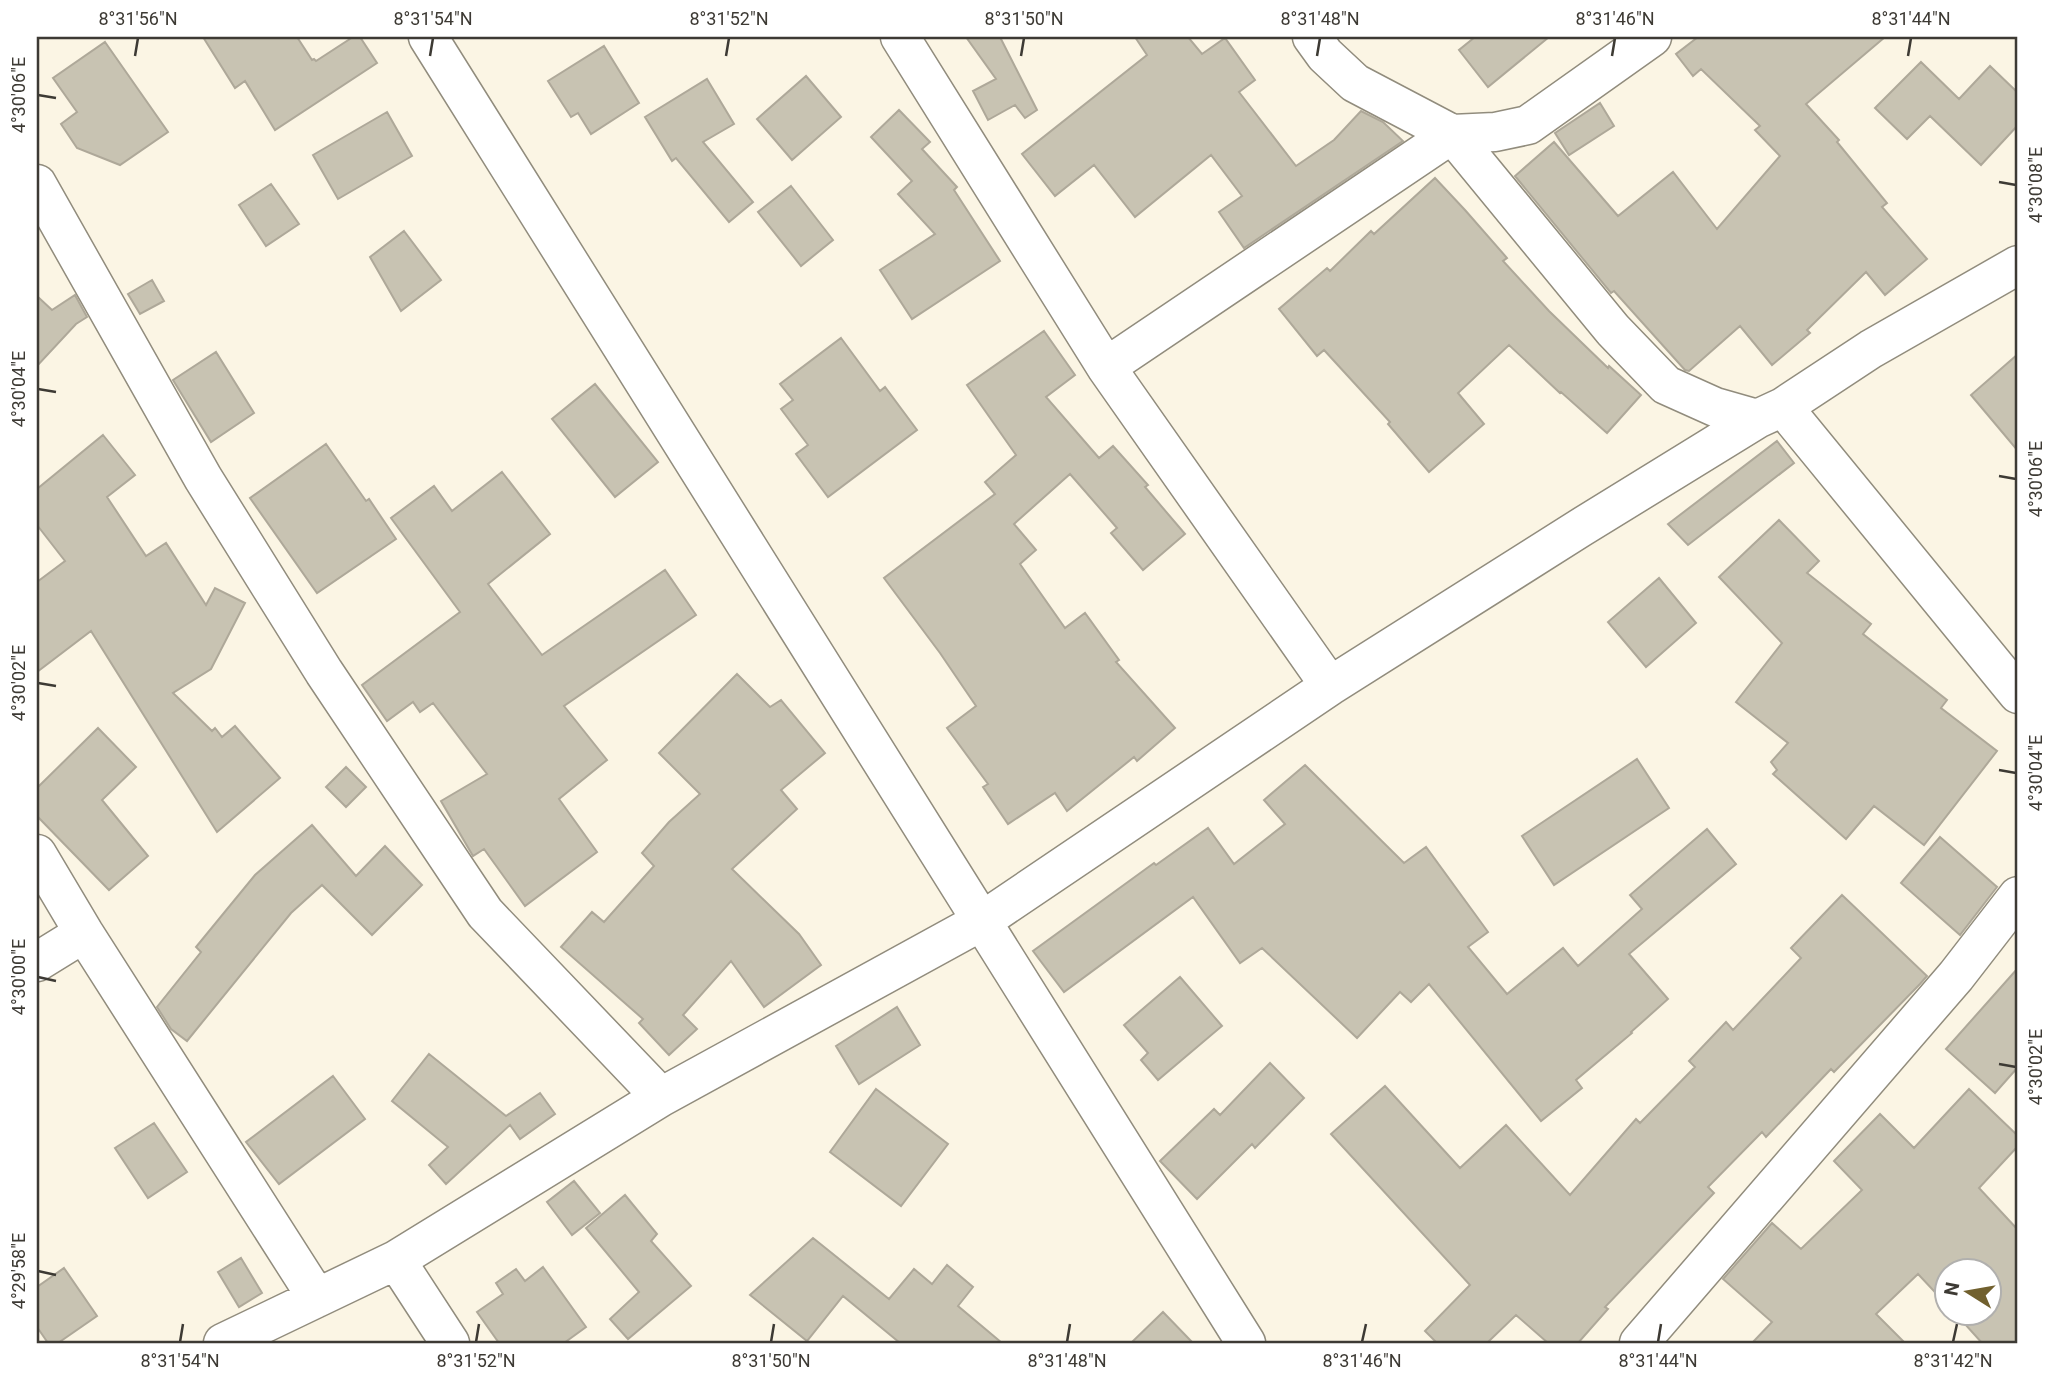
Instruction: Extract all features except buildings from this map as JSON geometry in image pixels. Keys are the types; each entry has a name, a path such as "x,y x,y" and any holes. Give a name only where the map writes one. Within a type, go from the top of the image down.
{"street":[{"path":"428,37 1246,1343"},
{"path":"900,37 1106,366 1330,687"},
{"path":"1312,37 1325,55 1355,83 1452,134 1613,330 1666,385 1715,407 1770,413 2018,694"},
{"path":"1106,366 1452,134 1495,132 1528,125 1652,37"},
{"path":"37,184 202,478 324,671 485,913 661,1097"},
{"path":"223,1343 396,1260 661,1097 982,921 1330,687 1580,528 1871,349 2018,265"},
{"path":"37,854 84,933 317,1298"},
{"path":"1639,1343 1956,976 2018,897"},
{"path":"37,962 84,933"},
{"path":"396,1260 450,1343"}]}
